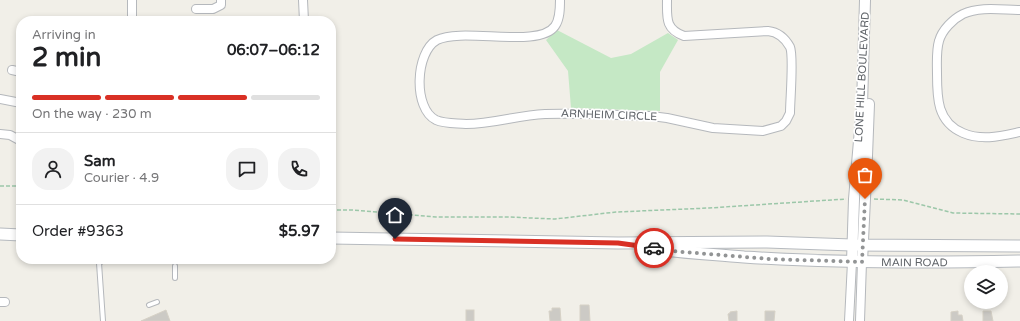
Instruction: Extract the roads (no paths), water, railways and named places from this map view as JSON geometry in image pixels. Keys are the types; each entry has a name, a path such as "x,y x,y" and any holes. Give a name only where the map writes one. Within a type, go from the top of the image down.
{"main road":[{"path":"0,234 16,235"},
{"name":"MAIN ROAD","path":"336,238 618,243 760,242 857,245 1020,246"},
{"name":"MAIN ROAD","path":"618,243 671,251 770,259 857,262 1020,261"}],"street":[{"path":"132,0 132,16"},
{"path":"196,9 217,8 220,5 221,0"},
{"path":"303,0 304,16"},
{"name":"ARNHEIM CIRCLE","path":"560,0 559,14 555,26 550,32 530,37 450,36 436,41 428,48 423,59 420,77 420,92 427,112 436,120 454,124 482,123 545,114 651,116 713,128 739,130 763,131 781,126 786,121 790,113 791,53 787,42 774,32 768,31 684,36 673,30 668,24 667,0"},
{"name":"LONE HILL BOULEVARD","path":"860,321 854,199 862,106 865,0"},
{"name":"LONE HILL BOULEVARD","path":"857,245 865,199 868,132 870,0"},
{"path":"1020,10 973,11 964,14 951,22 942,34 939,41 936,66 936,98 940,110 946,120 954,128 964,133 987,138 1020,132"},
{"path":"12,70 16,71"},
{"path":"0,99 16,102"},
{"path":"0,134 10,135 16,138"},
{"name":"LONE HILL BOULEVARD","path":"850,321 857,262"}],"lane":[{"path":"99,264 103,321"},
{"path":"175,266 175,278"},
{"path":"149,305 156,302"}]}
